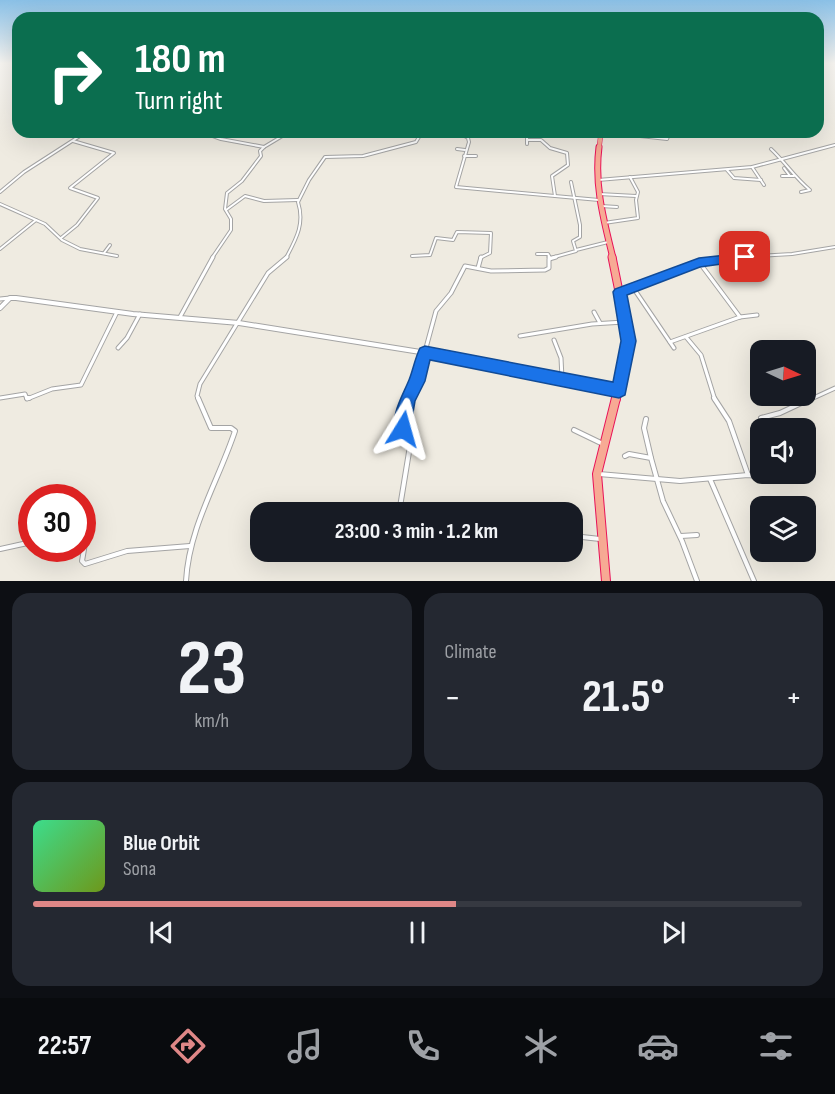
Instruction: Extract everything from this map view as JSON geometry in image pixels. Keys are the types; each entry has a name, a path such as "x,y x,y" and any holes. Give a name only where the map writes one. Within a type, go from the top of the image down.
{"highway":[{"path":"601,138 596,181 629,341 597,474 606,581"}],"street":[{"path":"0,192 24,172 77,138"},
{"path":"218,138 264,147"},
{"path":"180,317 217,250 231,230 231,219 226,210 226,193 242,181 261,156 260,151 279,138"},
{"path":"186,581 190,546 235,431 231,428 211,428 197,393 206,375 268,273 282,264 293,246 296,234 302,225 298,200 325,157 363,156 395,149 416,142 418,138"},
{"path":"466,138 469,140 456,187 599,200 636,196"},
{"path":"526,144 527,140 541,140 550,148 564,150 568,156 568,165 552,176 555,197"},
{"path":"61,238 77,225 98,198 70,188 114,153 73,141"},
{"path":"596,181 752,168 835,146"},
{"path":"457,149 465,150"},
{"path":"771,149 793,170 792,176"},
{"path":"464,156 476,156"},
{"path":"752,168 764,185"},
{"path":"784,168 810,189 801,192"},
{"path":"727,170 735,179 761,180"},
{"path":"782,176 792,176"},
{"path":"604,223 638,218 636,196 638,192 630,177"},
{"path":"571,182 580,236 573,241 576,250"},
{"path":"226,210 245,196 264,201 298,200"},
{"path":"599,200 617,207"},
{"path":"0,204 45,224 61,238 80,249 117,256"},
{"path":"0,249 36,220"},
{"path":"412,256 430,255 436,238 453,240 457,232 491,233 490,253 481,256 478,268"},
{"path":"550,259 608,242"},
{"path":"104,254 110,245"},
{"path":"755,245 763,257"},
{"path":"620,292 634,289 678,269 710,259 808,253 835,247"},
{"path":"401,502 410,446 403,429 407,401 417,381 437,308 451,293 465,266 496,271 549,268 548,254 537,254"},
{"path":"699,262 740,317"},
{"path":"634,289 674,348"},
{"path":"0,299 10,298 239,323 425,352 619,390"},
{"path":"0,308 10,298"},
{"path":"0,398 25,394 27,399 52,389 81,385 117,311"},
{"path":"594,312 600,323"},
{"path":"118,348 127,338 140,314"},
{"path":"670,342 740,317 757,315"},
{"path":"520,336 600,323 626,322"},
{"path":"597,474 657,480 710,479 748,475 729,421 715,401 701,355 687,337"},
{"path":"554,340 561,358 562,380"},
{"path":"761,418 775,416 813,396 835,388"},
{"path":"646,419 644,428 663,501 680,536 697,581"},
{"path":"574,430 603,444"},
{"path":"625,456 629,454 651,458"},
{"path":"710,479 754,581"},
{"path":"680,536 697,535"},
{"path":"583,537 602,539"},
{"path":"0,549 18,545"},
{"path":"96,561 127,551 190,546"}],"route":[{"path":"403,429 407,401 417,381 425,352 619,390 629,341 620,292 634,289 699,262 745,257"}]}
